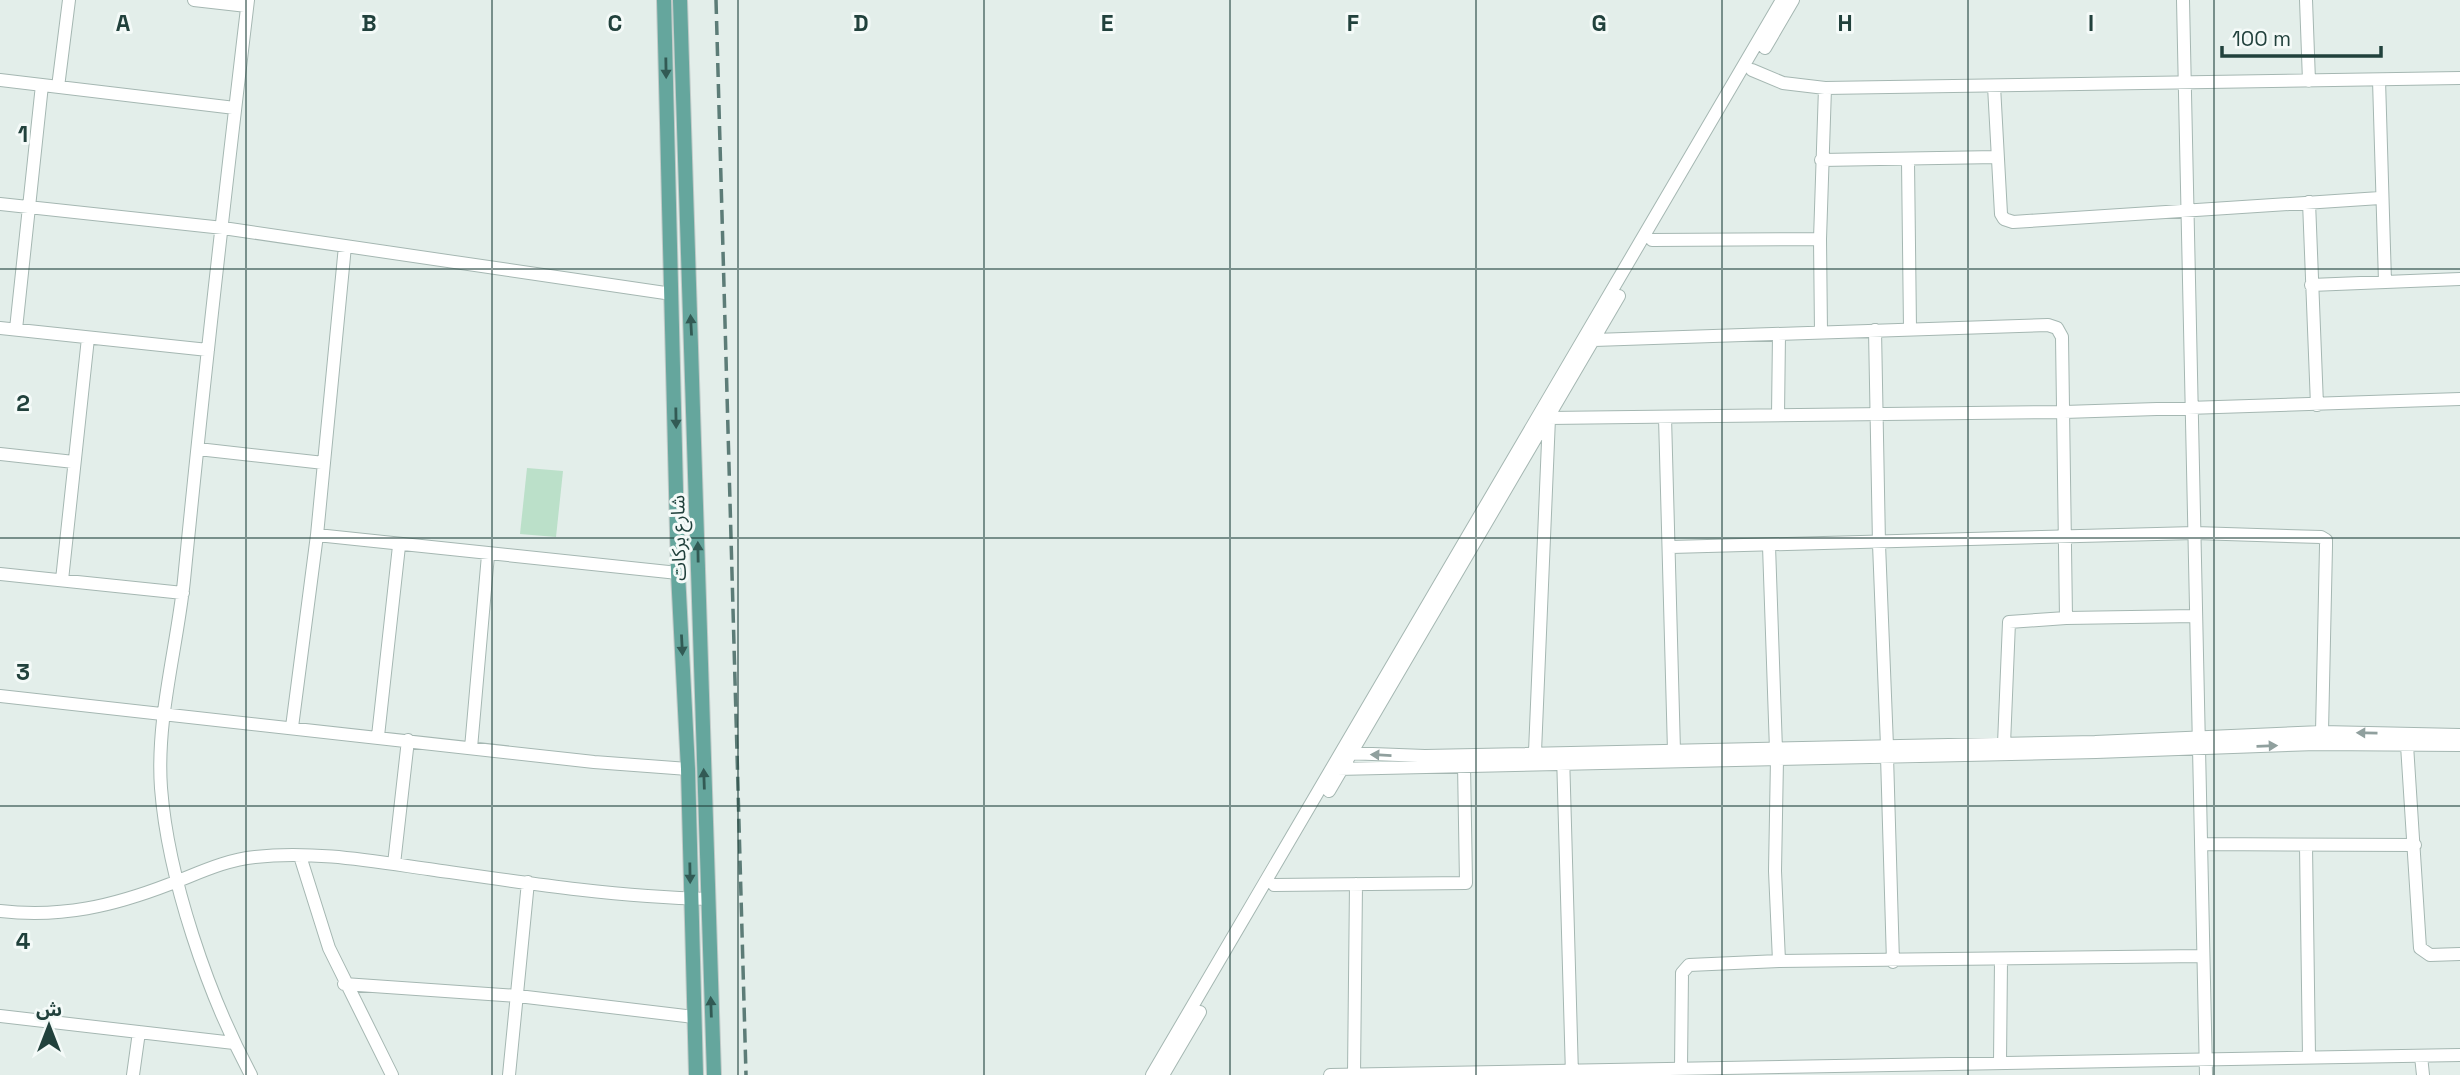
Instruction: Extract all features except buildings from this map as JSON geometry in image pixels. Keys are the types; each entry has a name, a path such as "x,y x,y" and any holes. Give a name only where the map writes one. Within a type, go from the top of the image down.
{"main road":[{"name":"شارع بركات","path":"664,0 678,573 688,769 696,1075"},
{"name":"شارع بركات","path":"680,0 713,1075"}],"street":[{"path":"58,87 69,0"},
{"path":"194,0 248,3 183,593 166,715 161,787 167,836 178,881 233,1043 250,1075"},
{"path":"1347,753 1782,0"},
{"path":"1152,1075 1549,418 1793,0"},
{"path":"2183,0 2190,210 2190,408 2206,1075"},
{"path":"2306,0 2309,81"},
{"path":"1752,70 1783,83 1825,88 2460,78"},
{"path":"2379,79 2380,198 2385,282"},
{"path":"0,80 235,108"},
{"path":"16,329 42,85"},
{"path":"1994,86 1997,157 2004,219 2013,222 2380,198"},
{"path":"1821,332 1821,160 1825,88"},
{"path":"1821,160 1908,161 1997,157"},
{"path":"1908,161 1910,329"},
{"path":"2309,202 2317,405"},
{"path":"0,204 223,228 672,294"},
{"path":"1652,240 1820,239"},
{"path":"292,727 317,535 345,246"},
{"path":"2312,285 2460,279"},
{"path":"0,328 208,350"},
{"path":"1594,340 1910,329 2057,328 2062,337 2066,618"},
{"path":"1875,330 1893,962"},
{"path":"1778,415 1779,334"},
{"path":"62,580 88,338"},
{"path":"1549,418 2064,412 2460,399"},
{"path":"1665,416 1671,547 1674,751"},
{"path":"1535,752 1549,418"},
{"path":"198,449 324,463"},
{"path":"0,454 74,462"},
{"path":"1671,547 1879,544 2195,533 2326,540 2322,732"},
{"path":"317,535 399,546 678,573"},
{"path":"378,737 399,546"},
{"path":"1769,546 1777,754 1775,871 1779,961"},
{"path":"471,748 488,555"},
{"path":"0,574 183,593"},
{"path":"2004,744 2008,622 2066,618 2196,616"},
{"path":"0,696 688,769"},
{"path":"1347,753 1425,756 1535,752 1563,757 1777,754 2198,743 2322,732 2460,734"},
{"path":"394,864 408,740"},
{"path":"1887,751 2004,744 2460,745"},
{"path":"2407,745 2420,948 2430,955 2460,954"},
{"path":"1337,769 1674,751 1777,754"},
{"path":"1563,757 1572,1072"},
{"path":"1274,886 1466,883 1464,764"},
{"path":"1163,1075 1274,886 1337,769"},
{"path":"2201,845 2414,845"},
{"path":"2306,846 2309,1056"},
{"path":"0,911 49,915 88,911 178,881 217,864 256,856 300,856 394,864 528,883 709,899"},
{"path":"300,856 329,948 344,984 392,1075"},
{"path":"509,1075 528,883"},
{"path":"1354,1074 1356,884"},
{"path":"1681,1068 1684,968 1689,965 1779,961 1893,962 2202,956"},
{"path":"2000,1063 2001,960"},
{"path":"344,984 518,996 694,1017"},
{"path":"0,1016 233,1043"},
{"path":"133,1075 139,1032"},
{"path":"1330,1075 1681,1068 1894,1070 2000,1063 2460,1055"},
{"path":"2421,1056 2423,1075"},
{"path":"2099,1061 2099,1075"}],"green space":[{"path":"527,468 563,471 556,537 520,534"}],"railway":[{"path":"716,0 746,1075"}]}
